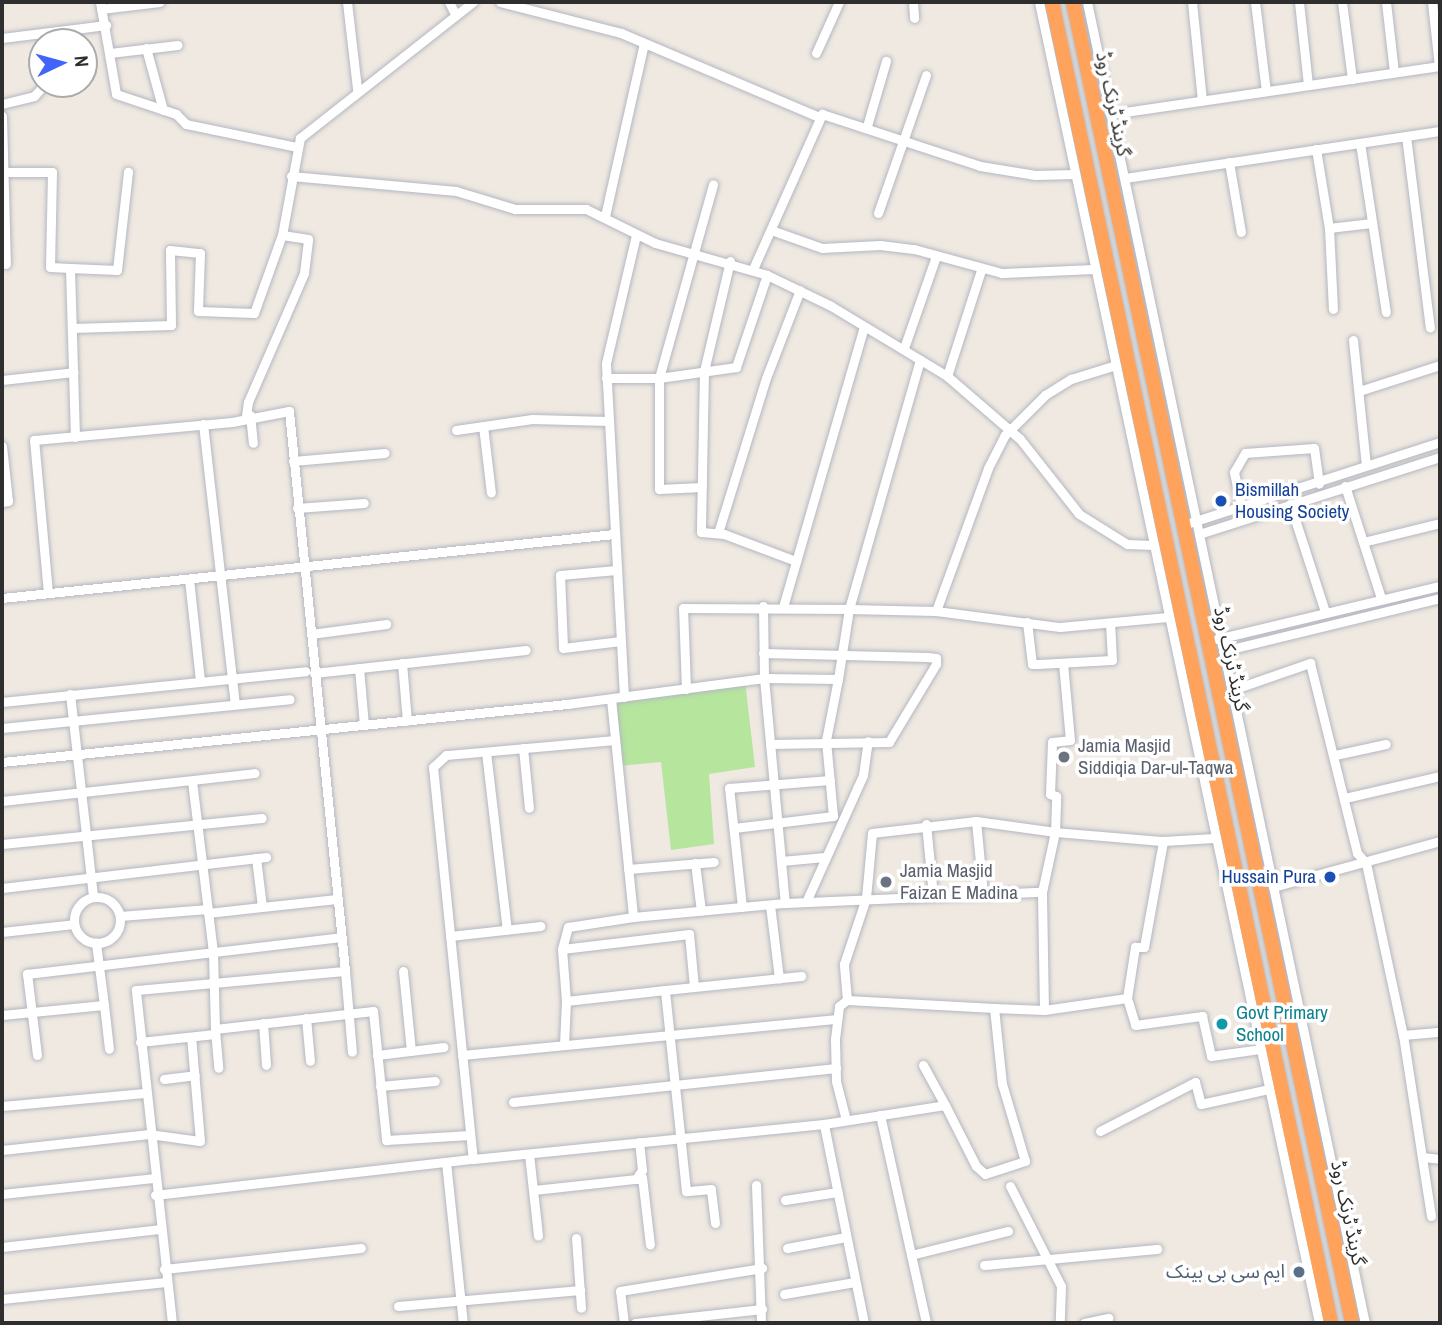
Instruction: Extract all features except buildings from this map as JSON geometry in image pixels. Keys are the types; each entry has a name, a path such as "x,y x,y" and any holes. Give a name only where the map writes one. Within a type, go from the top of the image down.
{"highway":[{"name":"گرینڈ ٹرنک روڈ","path":"1052,2 1122,367 1262,1038 1331,1323"},
{"name":"گرینڈ ٹرنک روڈ","path":"1073,2 1136,271 1148,364 1162,393 1190,523 1288,1027 1298,1040 1359,1323"},
{"path":"1122,367 1148,364"},
{"path":"1262,1038 1288,1027"}],"street":[{"path":"160,2 101,5 116,94 163,110 186,124 297,147"},
{"path":"347,2 358,89"},
{"path":"449,2 455,14"},
{"path":"72,328 171,325 170,250 200,253 198,311 254,313 282,234 300,138 358,89 472,2"},
{"path":"500,2 644,43 819,117 828,115 867,126 980,166 1035,174 1075,174"},
{"path":"542,13 546,2"},
{"path":"816,53 839,2"},
{"path":"912,2 914,18"},
{"path":"1039,2 1095,269 1122,367 1153,545 1214,838 1262,1038 1269,1089 1319,1323"},
{"path":"1087,2 1125,178 1136,271 1162,393"},
{"path":"1192,2 1202,100"},
{"path":"1255,2 1266,91"},
{"path":"1299,2 1308,85"},
{"path":"1342,2 1352,79"},
{"path":"1386,2 1394,72"},
{"path":"1111,114 1440,66 1432,2"},
{"path":"2,38 106,25"},
{"path":"605,216 644,43"},
{"path":"110,52 178,45"},
{"path":"146,48 163,110"},
{"path":"867,126 887,61"},
{"path":"878,213 926,75"},
{"path":"2,104 28,98"},
{"path":"2,116 6,264"},
{"path":"753,269 819,117"},
{"path":"1125,178 1440,131"},
{"path":"1406,136 1430,328"},
{"path":"1360,143 1386,312"},
{"path":"1317,149 1329,228 1332,309"},
{"path":"1229,162 1241,232"},
{"path":"4,172 52,172 50,267 117,270 128,172"},
{"path":"291,176 456,191 514,209 586,209 605,216 636,235 753,269 800,290 904,348 947,376 1010,429 1079,514 1127,544 1153,545"},
{"path":"702,487 659,489 659,377 713,184"},
{"path":"1329,228 1372,223"},
{"path":"771,230 830,249 880,245 936,256 981,270 1095,269"},
{"path":"253,443 248,415 304,273 308,239 282,234"},
{"path":"624,697 606,378 613,319 636,235"},
{"path":"904,348 936,256"},
{"path":"730,261 704,371 701,532 718,533 796,561"},
{"path":"70,268 75,437"},
{"path":"947,376 981,270"},
{"path":"606,378 659,377 736,367 767,275"},
{"path":"718,533 766,378 800,290"},
{"path":"783,607 864,326"},
{"path":"1353,340 1366,466"},
{"path":"734,828 833,816 826,740 849,608 920,360"},
{"path":"1359,391 1440,365"},
{"path":"936,611 988,468 1010,429 1045,395 1071,379 1122,367"},
{"path":"2,380 74,372"},
{"path":"48,593 33,444 36,439 203,424 248,415 289,411 311,634 310,672 319,730 352,1052"},
{"path":"456,430 532,419 608,421"},
{"path":"203,424 235,704"},
{"path":"483,426 491,493"},
{"path":"1298,1040 1273,887 1232,690 1223,651 1214,639 1199,534 1190,523 1440,442"},
{"path":"2,446 8,501 2,502"},
{"path":"1245,518 1234,472 1240,457 1251,451 1314,448 1322,494"},
{"path":"293,461 385,453"},
{"path":"1199,534 1440,457"},
{"path":"1345,486 1381,598"},
{"path":"297,508 364,503"},
{"path":"1290,504 1325,612"},
{"path":"1363,542 1440,523"},
{"path":"2,598 614,534"},
{"path":"616,570 559,575 563,648 621,641"},
{"path":"189,579 200,681"},
{"path":"1214,639 1440,586"},
{"path":"1223,651 1440,598"},
{"path":"686,689 683,608 763,606 936,611 1060,627 1168,617"},
{"path":"763,606 764,678 785,903"},
{"path":"1027,622 1032,664 1115,658 1110,624"},
{"path":"311,634 386,624"},
{"path":"2,702 526,649"},
{"path":"764,653 936,658 889,742 826,740 770,744"},
{"path":"402,663 408,721"},
{"path":"1044,1010 1042,892 1055,832 1056,796 1050,794 1052,743 1070,740 1063,663"},
{"path":"1232,690 1310,663 1335,755 1357,853 1366,863 1403,1035 1431,1216"},
{"path":"359,668 364,725"},
{"path":"2,761 611,699 764,678 838,679"},
{"path":"69,694 93,897"},
{"path":"2,728 290,699"},
{"path":"611,699 633,916"},
{"path":"473,1159 433,767 439,757 615,740"},
{"path":"806,902 863,775 868,741"},
{"path":"1335,755 1386,744"},
{"path":"523,748 529,808"},
{"path":"486,752 507,930"},
{"path":"2,801 254,773"},
{"path":"1345,798 1440,776"},
{"path":"742,907 729,788 830,780"},
{"path":"192,781 213,953 212,983 218,1068"},
{"path":"2,844 262,818"},
{"path":"847,1000 844,964 866,898 872,834 926,824 976,821 1055,832 1163,841 1214,838"},
{"path":"976,821 983,894"},
{"path":"926,824 933,895"},
{"path":"1163,841 1144,947 1135,947 1127,998 1135,1025 1202,1016 1211,1056 1262,1038"},
{"path":"1273,887 1440,841"},
{"path":"2,888 90,880 261,857 262,907"},
{"path":"781,861 825,857"},
{"path":"628,869 715,862"},
{"path":"695,863 701,911"},
{"path":"564,1045 566,1001 562,949 568,927 578,922 785,903 1042,892"},
{"path":"93,897 107,899 120,916 117,932 96,943 79,935 74,923 80,903 93,897"},
{"path":"120,916 337,900"},
{"path":"770,905 779,978"},
{"path":"2,932 74,923"},
{"path":"450,936 540,926"},
{"path":"562,949 690,934 694,987"},
{"path":"37,1055 27,974 341,937"},
{"path":"96,943 108,1049"},
{"path":"172,1323 153,1178 136,990 345,971"},
{"path":"403,971 411,1051"},
{"path":"566,1001 802,976"},
{"path":"665,990 686,1191 711,1189 715,1223"},
{"path":"846,1120 836,1068 839,1006 847,1000 1044,1010 1127,998"},
{"path":"2,1015 104,1005"},
{"path":"923,1065 976,1166 985,1174 1025,1161 1002,1084 994,1008"},
{"path":"140,1042 191,1037 262,1023 373,1011 386,1140 470,1135"},
{"path":"306,1018 310,1061"},
{"path":"462,1055 837,1019"},
{"path":"262,1023 266,1065"},
{"path":"1403,1035 1440,1032"},
{"path":"2,1150 149,1134 200,1141 191,1037"},
{"path":"377,1055 444,1047"},
{"path":"513,1102 836,1068"},
{"path":"164,1079 195,1075"},
{"path":"380,1086 435,1081"},
{"path":"1100,1130 1195,1082 1201,1104 1269,1089"},
{"path":"2,1106 144,1093"},
{"path":"155,1195 473,1159 824,1124 945,1105"},
{"path":"880,1115 926,1323"},
{"path":"824,1124 864,1323"},
{"path":"639,1142 650,1245"},
{"path":"529,1154 538,1236"},
{"path":"1422,1157 1440,1159"},
{"path":"446,1162 463,1323"},
{"path":"534,1190 642,1177"},
{"path":"2,1194 153,1178"},
{"path":"756,1185 762,1268 761,1323"},
{"path":"1010,1185 1050,1259 1061,1286 1060,1323"},
{"path":"785,1200 837,1192"},
{"path":"2,1247 159,1229"},
{"path":"911,1255 1008,1231"},
{"path":"787,1248 846,1237"},
{"path":"576,1238 581,1308"},
{"path":"164,1269 361,1248"},
{"path":"984,1265 1157,1249"},
{"path":"624,1323 620,1291 762,1268"},
{"path":"2,1299 166,1282"},
{"path":"784,1294 855,1282"},
{"path":"397,1306 580,1290"},
{"path":"635,1323 762,1309"},
{"path":"1084,1323 1108,1318"}],"green space":[{"path":"745,681 755,767 709,774 714,844 671,850 661,762 618,766 611,699"}],"place":[{"name":"Bismillah Housing Society","path":"1221,501"},
{"name":"Jamia Masjid Siddiqia Dar-ul-Taqwa","path":"1064,757"},
{"name":"Hussain Pura","path":"1330,877"},
{"name":"Jamia Masjid Faizan E Madina","path":"886,882"},
{"name":"Govt Primary School","path":"1222,1024"},
{"name":"ایم سی بی بینک","path":"1299,1272"}]}
